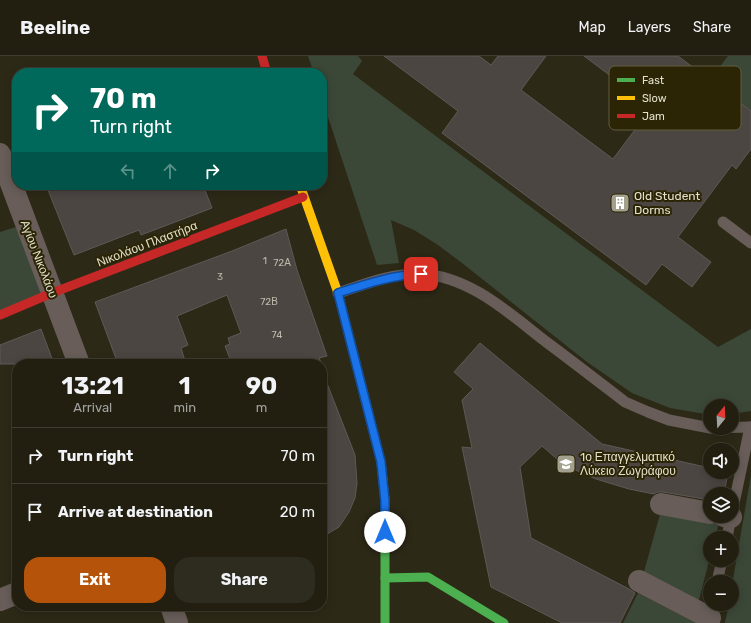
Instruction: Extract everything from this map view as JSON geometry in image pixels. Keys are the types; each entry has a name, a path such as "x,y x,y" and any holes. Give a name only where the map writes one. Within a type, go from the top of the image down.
{"street":[{"path":"262,56 266,68"},
{"name":"Αγίου Νικολάου","path":"0,154 12,186"},
{"name":"Αγίου Νικολάου","path":"13,190 77,359"},
{"path":"301,190 338,293 381,462 385,501 385,623"},
{"name":"Νικολάου Πλαστήρα","path":"0,315 52,293 303,197"},
{"path":"661,504 703,512"},
{"path":"385,578 428,577 504,623"},
{"path":"639,581 703,608"},
{"path":"0,600 12,595"},
{"path":"173,611 177,623"}],"lane":[{"path":"723,222 751,243"},
{"path":"338,293 385,278 405,275 421,274 438,276 453,281 469,288 498,305 625,402 669,420 703,427"},
{"path":"736,487 750,427 739,427"}],"green space":[{"path":"308,56 358,56 362,61 353,74 718,347 751,329 751,411 739,413 739,399 703,399 703,414 670,408 632,393 587,362 438,245 414,230 391,220 399,263 377,265 327,114 327,68 312,68"},
{"path":"728,56 751,56 751,111 741,103 741,66 720,66"},
{"path":"22,225 48,293 0,314 0,232"},
{"path":"751,475 751,623 725,623 728,611 739,611 739,575 734,575 735,567 739,567 739,544"},
{"path":"662,507 703,515 703,523 719,523 717,531 703,531 703,567 707,567 705,575 703,575 703,584 697,608 642,579"},
{"path":"638,593 696,623 623,623"}],"building":[{"name":"Old Student Dorms","path":"384,56 479,56 491,65 498,56 546,56 521,90 613,159 635,130 741,130 741,103 751,111 751,149 736,169 732,165 678,237 711,262 692,287 662,264 646,285 442,133 458,111"},
{"name":"Old Student Dorms","path":"584,56 678,56 691,66 609,66 609,75"},
{"path":"48,190 205,190 212,208 141,235 139,230 74,255"},
{"path":"286,229 297,270 327,356 320,359 230,359 225,346 230,344 228,338 241,333 227,295 177,316 188,345 181,348 184,359 116,359 95,302 232,251"},
{"path":"41,329 52,359 12,359 12,364 0,364 0,345"},
{"path":"480,343 602,444 703,466 703,479 727,479 725,487 703,487 703,499 663,492 657,492 654,494 629,489 596,479 564,465 542,446 520,467 531,538 635,593 620,623 562,623 491,587 462,447 472,448 462,400 473,389 454,372"},
{"path":"327,383 355,455 357,483 355,498 349,512 339,527 327,534"}],"traffic: fast":[{"path":"385,500 385,623"},
{"path":"385,578 428,577 504,623"}],"traffic: slow":[{"path":"302,190 338,293 381,462 385,500"}],"traffic: jam":[{"path":"262,56 266,68"},
{"path":"0,315 52,293 303,197"}],"place":[{"name":"Old Student Dorms","path":"620,203"},
{"name":"1ο Επαγγελματικό Λύκειο Ζωγράφου","path":"566,464"}],"route":[{"path":"385,532 385,501 381,462 338,293 385,278 421,274"}]}
